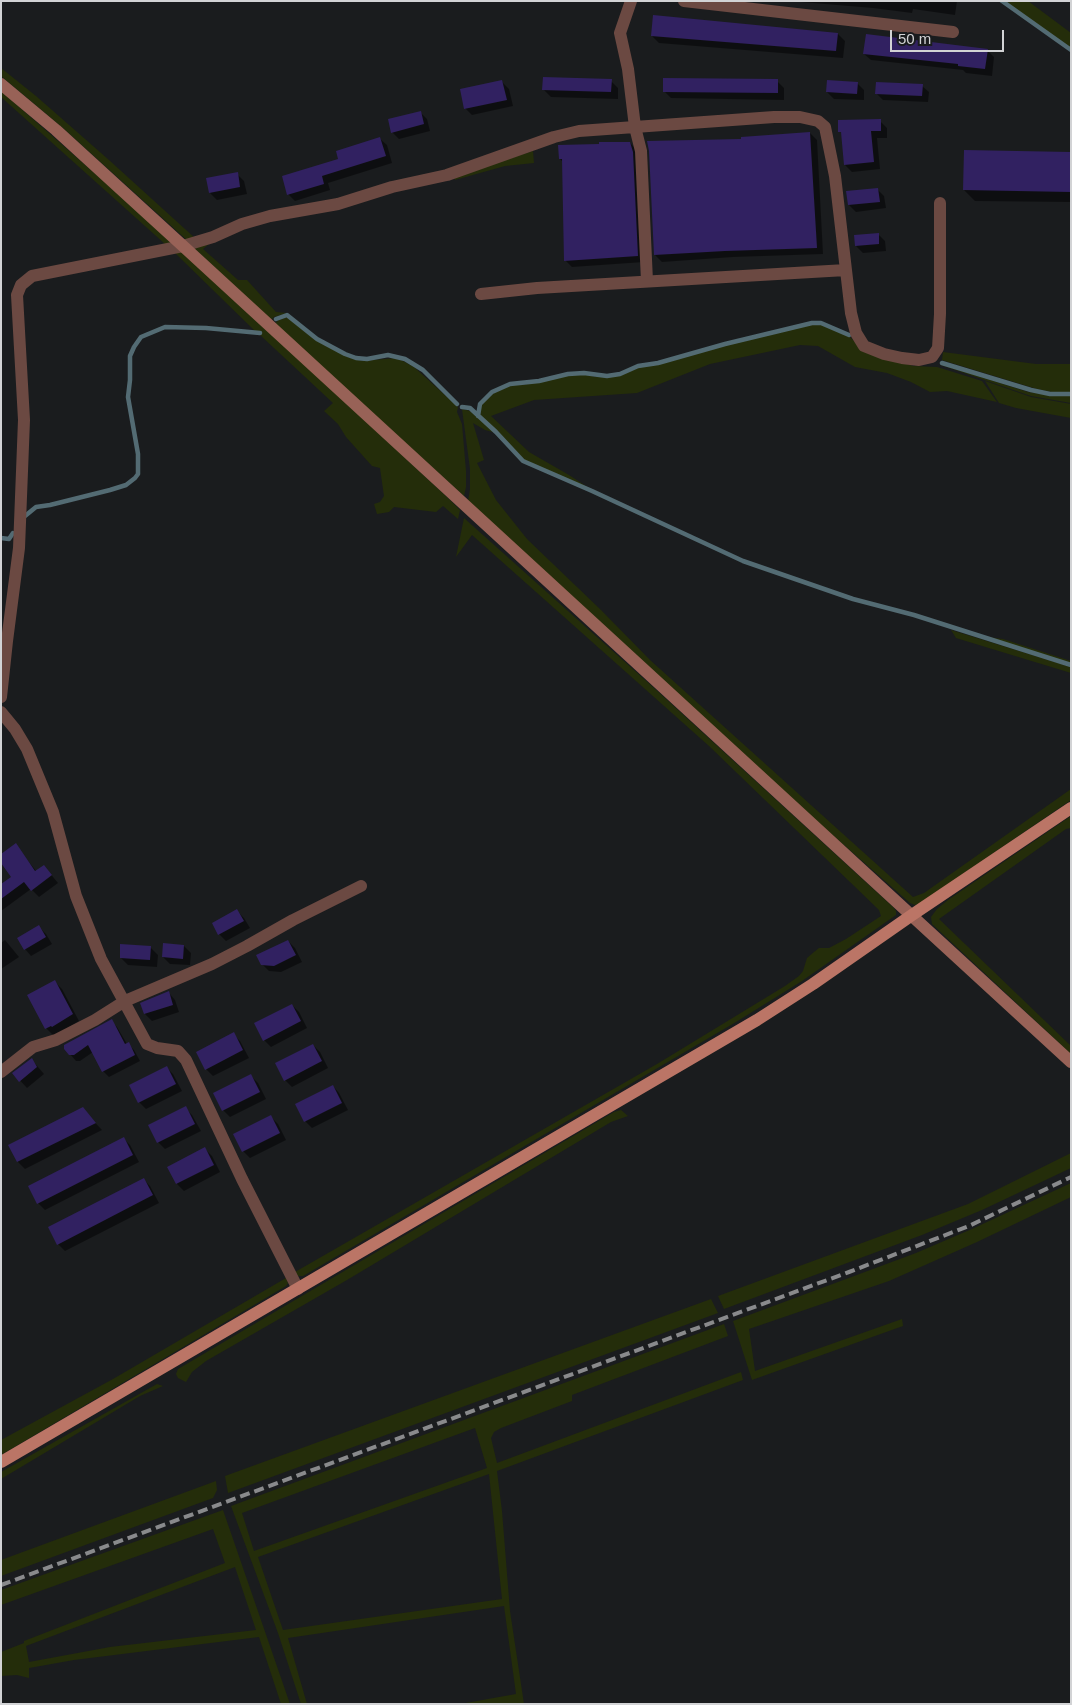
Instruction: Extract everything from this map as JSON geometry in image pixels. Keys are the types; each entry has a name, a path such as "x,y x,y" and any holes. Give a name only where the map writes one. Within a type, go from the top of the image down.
{"main road":[{"path":"1,84 56,130 183,246 1071,1062"},
{"path":"1,1462 757,1020 1071,808"}],"street":[{"path":"631,1 620,33 628,69 635,127 641,151 647,281"},
{"path":"684,1 953,32"},
{"path":"1,697 4,683 6,640 19,548 24,420 17,295 21,285 32,276 183,246 213,237 242,224 338,204 392,187 447,175 554,137 579,131 774,117 800,117 818,121 825,127 835,176 851,313 856,333 864,346 884,354 919,360 932,357 938,348 940,314 940,203"},
{"path":"481,294 537,288 846,270"},
{"path":"1,712 15,729 27,750 53,812 76,896 101,959 147,1044 157,1048 178,1051 186,1060 242,1179 298,1289"},
{"path":"1,1072 33,1047 56,1040 95,1020 125,1001 212,964 361,886"}],"green space":[{"path":"1003,1 1028,1 1071,33 1071,49"},
{"path":"1,68 109,160 196,239 189,242 63,128 1,76"},
{"path":"1,91 174,243 165,244 1,97"},
{"path":"533,151 534,163 505,166 455,180 454,176"},
{"path":"215,239 203,249 238,280 247,280 276,312 287,313 274,317 271,320 192,246"},
{"path":"182,250 448,498 460,510 458,519 443,506 436,512 394,507 389,512 377,514 374,504 380,502 384,496 380,468 372,466 346,437 338,424 324,411 333,403 260,335 261,332 256,332 174,252"},
{"path":"288,317 317,340 348,357 363,361 396,358 405,362 414,367 458,407 457,412 462,424 466,471 464,496 274,324"},
{"path":"812,323 821,324 849,336 861,348 913,366 937,367 982,381 997,402 947,391 930,392 887,373 855,367 818,346 800,345 710,364 637,393 534,400 491,416 529,452 592,490 523,460 497,431 480,416 481,405 485,400 500,388 510,385 539,382 568,374 607,377 638,367"},
{"path":"943,352 1036,364 1071,364 1071,392 1052,392 1037,389 942,360"},
{"path":"941,364 1028,392 1071,395 1071,403 1031,396"},
{"path":"985,381 1031,397 1071,404 1071,418 999,403"},
{"path":"462,409 470,411 496,433 485,430 473,423 484,460 477,463 496,500 527,539 650,660 913,897 924,893 1071,789 1071,800 920,903 915,905 910,903 737,751 468,501 470,469"},
{"path":"464,518 654,688 893,907 896,915 802,981 736,1022 303,1276 298,1276 295,1272 657,1064 785,986 799,976 803,971 807,958 819,948 829,948 881,916 879,910 709,746 472,535 456,557"},
{"path":"951,630 1071,667 1071,673 956,638"},
{"path":"980,636 1003,639 1071,661 1071,664"},
{"path":"1071,816 1071,828 1066,829 939,919 1071,1046 1071,1054 932,924 931,917 948,900"},
{"path":"621,1110 628,1116 611,1122 347,1280 206,1361 192,1372 186,1382 178,1378 176,1374 178,1369 614,1112"},
{"path":"1071,1153 1071,1168 982,1210 922,1235 724,1309 718,1296 968,1204"},
{"path":"1071,1183 1071,1197 977,1242 889,1281 749,1329 755,1371 902,1319 903,1326 752,1380 733,1321 916,1253"},
{"path":"286,1278 288,1283 286,1286 1,1455 1,1440 113,1379"},
{"path":"711,1299 718,1313 228,1493 225,1476"},
{"path":"724,1324 728,1336 572,1395 572,1401 494,1432 491,1438 497,1463 741,1372 743,1380 497,1471 510,1611 524,1704 460,1704 516,1694 504,1606 288,1638 307,1704 301,1704 278,1633 231,1506","holes":["475,1428 487,1468 254,1551 242,1513","489,1474 502,1599 283,1630 258,1557"]},
{"path":"157,1384 163,1386 140,1396 1,1479 1,1472"},
{"path":"216,1481 217,1490 213,1498 1,1576 1,1560"},
{"path":"223,1510 290,1704 281,1704 259,1637 74,1660 29,1668 29,1678 17,1675 1,1676 1,1652 24,1643 24,1641 225,1563 213,1529 1,1605 1,1590","holes":["235,1567 256,1630 110,1647 29,1662 26,1646"]}],"building":[{"path":"653,15 838,33 836,51 651,36"},
{"path":"866,34 988,49 985,69 958,66 958,64 863,54"},
{"path":"543,77 612,79 611,92 542,90"},
{"path":"663,78 778,79 778,93 663,92"},
{"path":"502,80 507,100 464,109 460,89"},
{"path":"827,80 858,82 857,94 826,92"},
{"path":"876,82 923,84 922,96 875,94"},
{"path":"421,111 424,124 391,133 388,119"},
{"path":"881,119 881,131 871,131 874,162 844,165 841,132 838,132 838,120"},
{"path":"810,132 817,248 654,255 647,141 741,139 741,137"},
{"path":"380,137 386,156 322,176 324,184 287,195 282,176 338,159 336,151"},
{"path":"599,142 630,142 633,152 638,256 564,261 562,159 559,159 558,145 599,144"},
{"path":"964,150 1071,152 1071,192 963,190"},
{"path":"238,172 240,187 209,193 206,178"},
{"path":"878,188 880,202 848,205 846,191"},
{"path":"879,233 879,244 855,246 854,235"},
{"path":"16,843 35,871 44,865 52,875 31,891 24,882 1,899 1,884 11,877 1,863 1,854"},
{"path":"237,909 244,921 218,935 212,923"},
{"path":"39,925 46,937 24,950 17,938"},
{"path":"288,940 296,955 274,966 261,965 256,955"},
{"path":"163,943 184,945 183,959 162,957"},
{"path":"120,944 151,946 150,960 120,958"},
{"path":"55,980 73,1014 52,1027 45,1029 27,995"},
{"path":"169,991 173,1005 144,1014 140,1003"},
{"path":"292,1004 301,1021 263,1041 254,1023"},
{"path":"112,1019 125,1044 129,1042 135,1055 102,1072 88,1045 74,1055 69,1055 64,1049 64,1045"},
{"path":"234,1032 243,1050 205,1070 196,1052"},
{"path":"313,1044 322,1061 284,1081 275,1063"},
{"path":"32,1058 37,1067 19,1082 12,1073"},
{"path":"167,1066 176,1084 138,1103 129,1085"},
{"path":"251,1074 260,1092 222,1111 213,1093"},
{"path":"333,1085 342,1103 304,1122 295,1104"},
{"path":"186,1106 195,1124 157,1143 148,1125"},
{"path":"83,1107 96,1123 17,1162 8,1145"},
{"path":"271,1115 280,1133 242,1152 233,1134"},
{"path":"124,1137 133,1155 37,1204 28,1186"},
{"path":"205,1147 214,1165 176,1184 167,1167"},
{"path":"144,1178 153,1195 57,1245 48,1227"}],"waterway":[{"path":"1002,1 1071,50"},
{"path":"276,319 287,315 317,339 356,358 367,359 388,355 405,359 423,370 457,404"},
{"path":"478,416 480,404 492,392 510,384 539,381 568,374 584,373 607,376 620,374 638,366 658,363 725,344 812,323 821,323 849,335"},
{"path":"25,516 36,507 126,485 138,474 138,454 128,397 130,356 141,337 165,327 206,328 260,333"},
{"path":"942,363 1031,390 1050,394 1071,394"},
{"path":"462,407 470,408 523,461 743,561 853,599 914,615 1071,665"},
{"path":"1,538 9,539 13,533"}],"railway":[{"path":"1,1585 849,1272 969,1226 1071,1177"}]}
